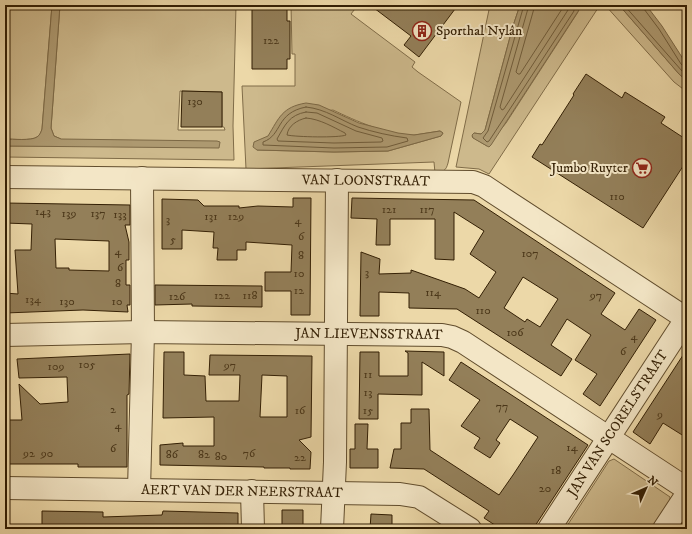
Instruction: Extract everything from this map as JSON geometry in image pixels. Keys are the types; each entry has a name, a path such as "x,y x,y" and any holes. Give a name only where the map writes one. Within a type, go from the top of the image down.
{"street":[{"name":"VAN LOONSTRAAT","path":"5,176 473,182 484,186 687,319"},
{"path":"139,490 143,332 142,178"},
{"path":"332,529 333,492 336,462 338,180"},
{"name":"JAN VAN SCORELSTRAAT","path":"549,529 687,319"},
{"name":"JAN LIEVENSSTRAAT","path":"5,335 143,332 336,333 442,335 452,337 462,342 687,489"},
{"name":"AERT VAN DER NEERSTRAAT","path":"5,488 400,494 419,497 470,529"},
{"path":"252,491 253,529"},
{"path":"664,529 687,494"}],"shaded area":[{"path":"5,5 52,5 42,129 38,136 31,139 5,139"},
{"path":"60,5 236,5 233,126 234,160 5,157 5,146 59,146 61,139 54,136 51,128","holes":["180,91 222,92 222,127 224,127 225,130 178,130"]},
{"path":"291,5 358,5 351,14 415,62 412,67 418,72 461,102 446,168 442,172 435,173 434,162 246,169 242,86 295,86 295,54 292,54","holes":["333,110 384,131 405,135 440,131 443,133 441,136 388,151 334,152 257,150 268,137 281,116"]},
{"path":"490,5 520,5 485,130 481,134 474,133 472,137 487,146 506,123 578,12 577,5 600,5 489,174 479,169 456,167"},
{"path":"605,5 619,5 679,74 687,81 687,92 674,82"},
{"path":"614,459 670,497 670,501 652,529 565,529 609,461"}],"water":[{"path":"52,5 60,5 51,128 54,136 61,139 217,141 220,142 219,148 5,146 5,139 34,138 39,135 42,129"},
{"path":"520,5 577,5 579,10 489,147 473,138 472,135 474,133 481,134 485,130"},
{"path":"619,5 646,5 662,26 687,65 687,81 679,74"},
{"path":"306,103 319,105 359,123 398,133 414,135 440,131 443,133 441,136 388,151 334,152 257,150 253,147 254,142 268,136 286,110"}],"building":[{"path":"252,5 287,5 287,21 290,21 290,59 287,59 287,69 252,69"},
{"name":"Sporthal Nylân","path":"370,5 458,5 419,57 404,45 411,36"},
{"path":"586,74 622,98 625,92 665,117 661,123 687,140 687,160 643,228 532,157 540,144 542,145"},
{"path":"182,91 222,92 222,127 181,127"},
{"path":"293,198 311,198 310,315 291,315 291,291 265,291 265,272 291,272 292,245 246,242 246,250 237,250 237,260 217,260 218,248 213,248 214,232 182,230 182,249 162,249 162,199 198,200 204,206 239,206 239,208 258,206 293,207"},
{"path":"352,198 474,200 615,293 601,314 625,330 639,309 656,320 600,406 583,394 597,374 575,360 591,335 567,319 551,345 572,359 561,376 457,309 409,308 409,293 379,292 379,316 360,316 361,252 380,259 379,274 411,273 411,270 465,289 479,298 496,272 470,254 484,231 454,212 454,260 435,259 435,219 390,219 390,245 376,245 377,219 351,218","holes":["523,277 558,299 540,327 527,319 525,322 504,308"]},
{"path":"5,203 130,205 130,225 125,225 129,242 129,260 126,260 126,285 130,285 130,305 127,305 128,312 83,310 5,313 5,293 18,294 15,250 31,250 32,224 5,223","holes":["55,239 109,241 109,271 69,270 69,268 56,268"]},
{"path":"155,285 262,286 262,307 192,306 192,304 155,305"},
{"path":"687,349 687,438 663,423 650,444 633,432"},
{"path":"405,351 444,352 444,376 422,362 422,395 378,394 378,419 359,419 360,352 379,352 379,376 408,376 408,353"},
{"path":"164,352 184,352 184,375 205,376 206,401 239,401 240,375 209,375 210,355 312,356 311,437 299,440 311,452 310,469 160,465 160,445 183,443 183,446 214,446 214,417 163,418","holes":["262,375 287,376 287,417 260,417"]},
{"path":"130,354 129,394 127,395 127,467 78,467 78,464 5,464 5,422 9,422 9,420 22,420 19,384 40,404 68,402 67,377 19,378 17,359"},
{"path":"461,362 588,445 533,529 501,529 484,518 489,511 424,469 390,468 394,449 401,449 401,423 411,423 411,409 429,409 430,450 499,495 513,475 538,437 510,419 496,440 500,443 490,458 474,448 480,438 461,426 480,400 449,380"},
{"path":"355,424 368,424 367,449 378,449 378,468 350,468 350,449 355,449"},
{"path":"282,510 303,510 303,529 282,529"},
{"path":"42,511 103,512 103,517 162,515 163,511 238,513 238,529 42,529"},
{"path":"371,514 392,515 392,529 370,529"}],"place":[{"name":"Sporthal Nylân","path":"422,31"},
{"name":"Jumbo Ruyter","path":"642,168"}]}
